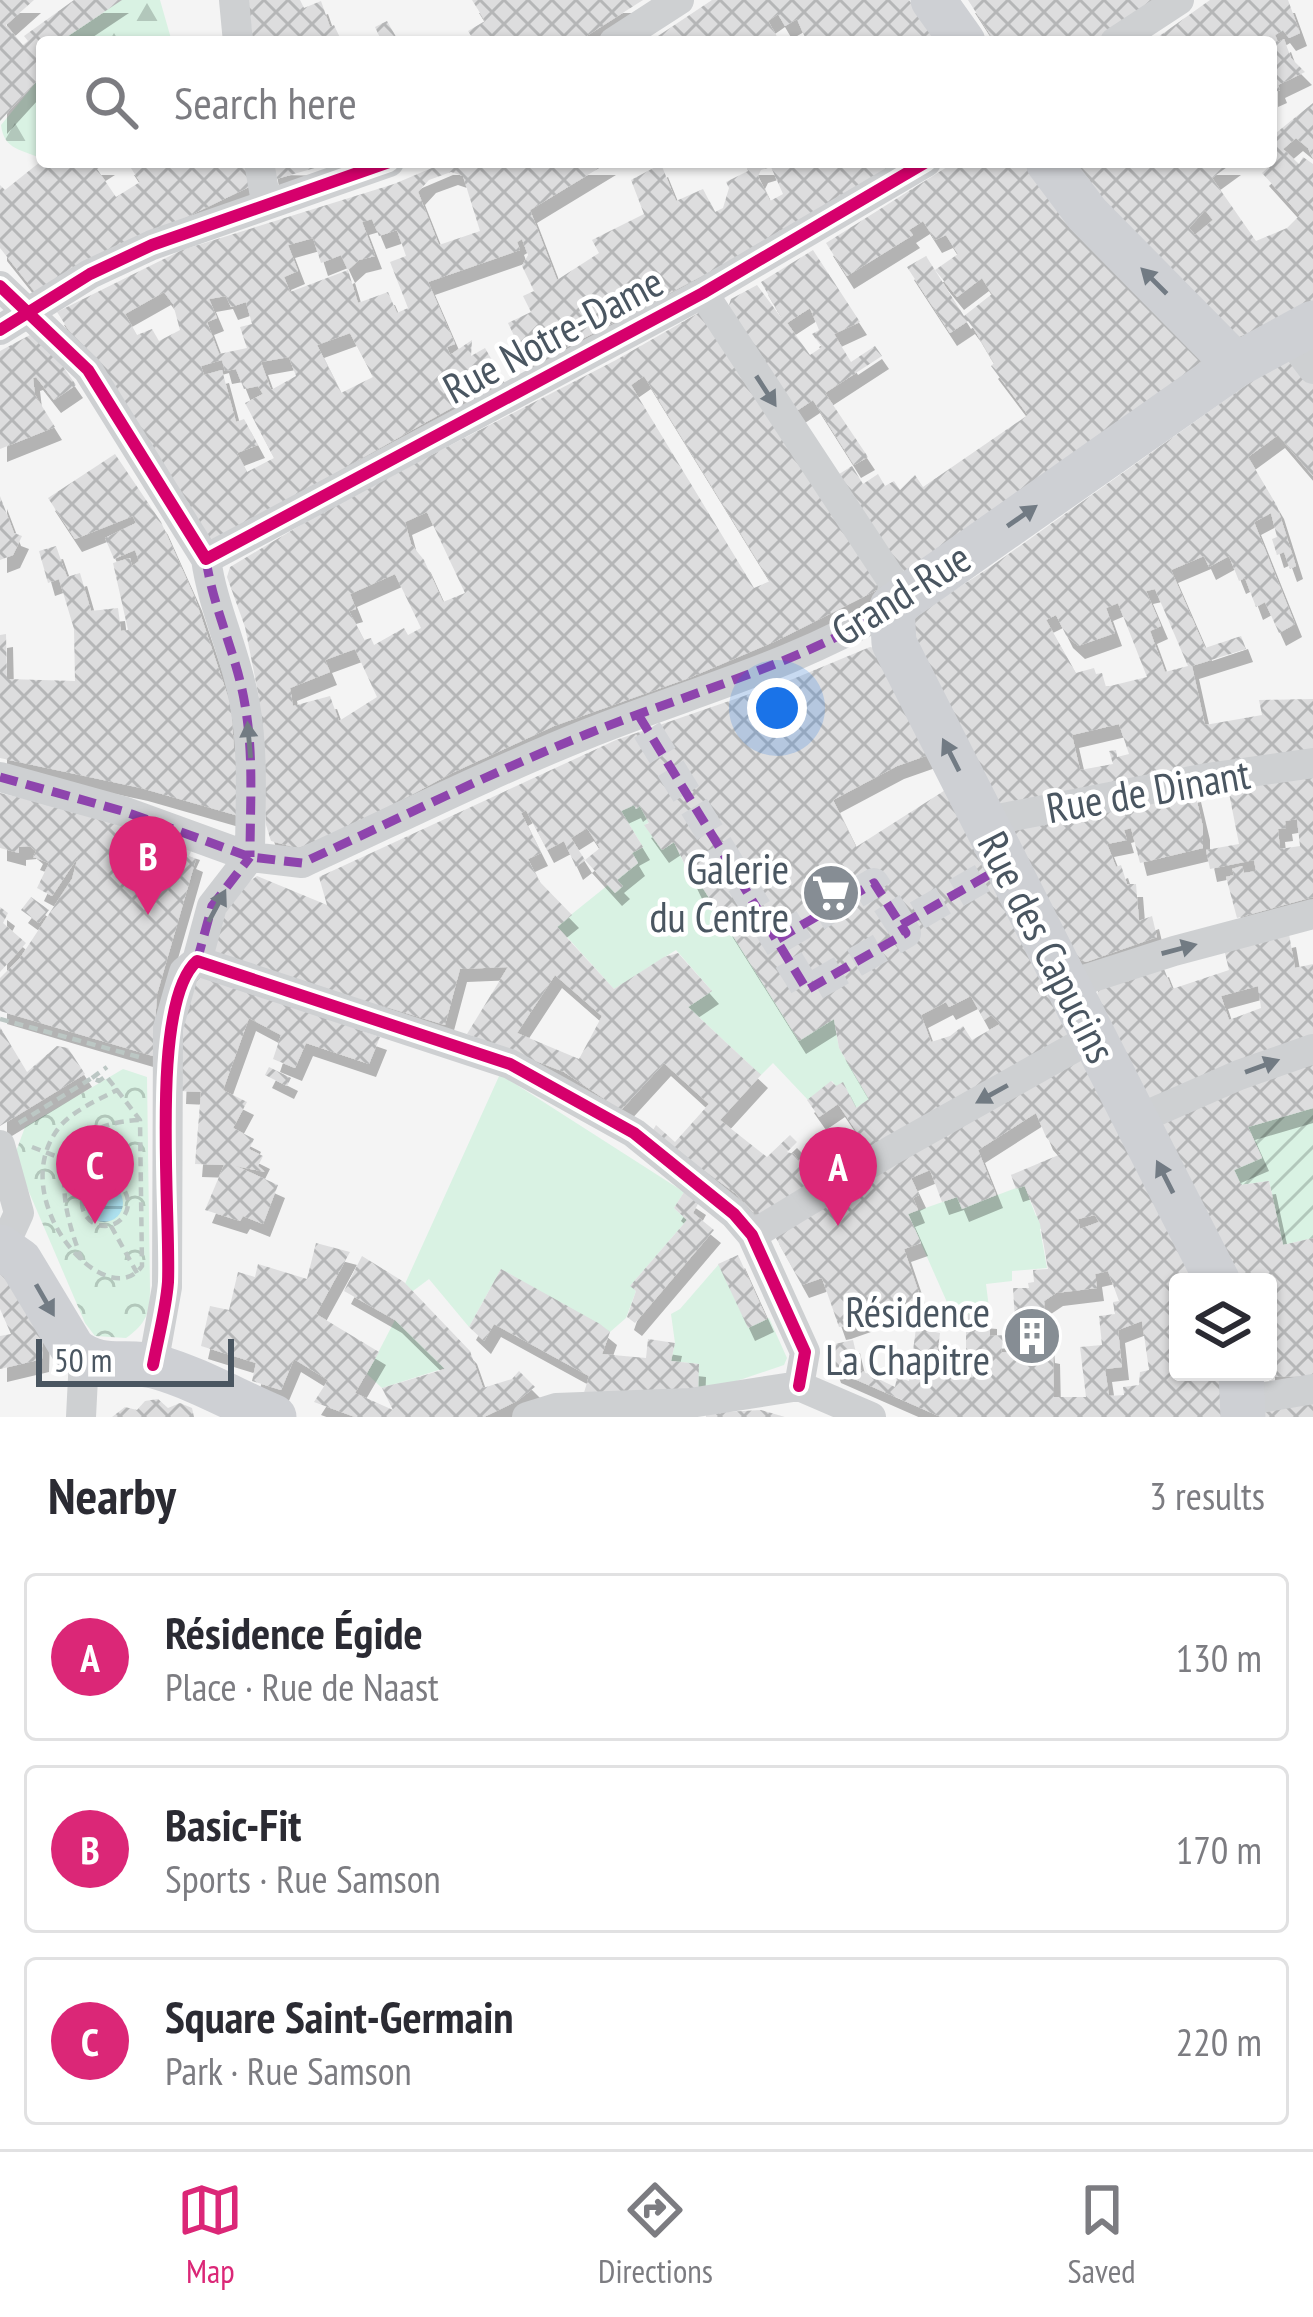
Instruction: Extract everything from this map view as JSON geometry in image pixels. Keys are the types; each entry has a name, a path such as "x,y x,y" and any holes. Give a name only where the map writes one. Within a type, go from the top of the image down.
{"street":[{"path":"234,0 237,36"},
{"path":"623,36 679,0"},
{"path":"933,0 959,36"},
{"path":"1124,36 1179,0"},
{"path":"260,168 266,202"},
{"path":"13,323 111,264 266,202 371,168"},
{"name":"Rue Notre-Dame","path":"206,559 703,292 916,168"},
{"path":"1052,168 1087,214 1236,364"},
{"path":"0,286 13,323 88,370 206,559 210,590 236,661 246,708 250,857 212,906 196,961 184,972 154,1120 167,1287 153,1365"},
{"path":"703,292 893,582 892,608"},
{"name":"Grand-Rue","path":"0,777 72,795 250,857 302,863 588,733 643,723 851,632 892,608 1236,364 1304,342"},
{"name":"Rue des Capucins","path":"892,608 894,643 983,822 999,869 1068,985 1213,1273"},
{"name":"Rue de Dinant","path":"983,822 1208,778 1313,763"},
{"path":"1068,985 1313,914"},
{"path":"196,961 510,1064 634,1132 734,1214 752,1235 805,1352 799,1386"},
{"path":"752,1235 1094,1037"},
{"path":"1136,1120 1313,1049"},
{"path":"4,1137 19,1214 2,1247 20,1262 73,1349 84,1358 116,1366 153,1365 274,1417"},
{"path":"81,1417 84,1358"},
{"path":"527,1417 556,1408 690,1403 799,1386 871,1417"},
{"path":"1242,1396 1313,1389"}],"path":[{"path":"0,1019 152,1060"},
{"path":"4,1137 106,1067"},
{"path":"92,1078 99,1081 106,1076 154,1120"},
{"path":"117,1090 66,1120 40,1151 38,1166 38,1194 49,1227 69,1254 115,1278 137,1274 142,1266 142,1204 154,1120"},
{"path":"82,1260 65,1203 65,1161 76,1142 94,1129 154,1120"},
{"path":"40,1151 76,1164 94,1183 117,1184 128,1203 123,1217 111,1226"},
{"path":"94,1183 82,1203 90,1221 111,1226 143,1282 167,1287"},
{"path":"65,1203 82,1203"},
{"path":"128,1203 142,1204"}],"green space":[{"path":"121,0 160,0 170,36 68,36"},
{"path":"36,82 36,156 10,145 1,125"},
{"path":"640,806 649,822 645,825 662,850 674,842 695,887 701,885 798,1039 834,1019 839,1048 869,1099 856,1108 843,1083 836,1086 832,1081 808,1100 773,1063 761,1075 688,1007 712,991 676,950 614,989 557,926 608,885 622,887 617,879 638,863 632,853 643,847 621,811"},
{"path":"123,1069 147,1077 150,1289 146,1317 126,1338 95,1336 85,1323 14,1157 25,1127"},
{"path":"500,1074 684,1192 674,1208 687,1220 631,1285 636,1291 626,1318 610,1332 501,1269 469,1327 429,1279 413,1291 404,1286"},
{"path":"1313,1108 1313,1238 1283,1245 1269,1181 1241,1185 1234,1170 1262,1157 1248,1127"},
{"path":"1024,1185 1036,1216 1070,1199 1078,1219 1040,1229 1047,1268 1012,1271 1012,1281 986,1284 990,1316 954,1318 908,1214 957,1197 963,1208"},
{"path":"719,1264 749,1327 769,1318 787,1358 784,1365 698,1394 698,1364 671,1361 675,1343 671,1314"},
{"path":"395,1320 445,1368 382,1388 367,1374"}],"water":[{"path":"104,1184 117,1190 123,1203 117,1216 104,1222 91,1216 85,1203 91,1190"}],"building":[{"path":"0,0 34,0 6,25 23,45 28,41 24,36 74,0 122,0 68,36 36,36 36,82 0,121"},
{"path":"248,0 300,0 304,8 321,1 330,27 334,25 339,36 252,36"},
{"path":"472,0 643,0 586,36 471,36 468,31 485,21"},
{"path":"712,0 909,0 933,36 804,36 797,19 785,26 778,14 768,21 777,36 658,36"},
{"path":"968,0 1155,0 1104,36 991,36"},
{"path":"1210,0 1288,0 1300,33 1289,38 1283,30 1275,36 1159,36"},
{"path":"387,21 396,36 379,36 375,27"},
{"path":"1284,39 1291,58 1305,72 1278,85 1277,91 1277,40"},
{"path":"1313,103 1313,159 1296,138 1283,149 1299,164 1303,157 1313,164 1313,305 1236,338 1074,168 1226,168 1212,178 1256,241 1287,228 1300,215 1262,173 1277,168 1277,132","holes":["1205,210 1213,220 1195,235 1189,228"]},
{"path":"36,165 99,168 116,197 140,182 131,168 249,168 253,185 137,241 39,297 0,248 0,185 5,190"},
{"path":"271,168 315,168 273,180"},
{"path":"432,168 599,168 530,210 557,280 599,253 592,240 644,214 631,180 654,168 663,168 676,201 703,189 715,212 723,208 729,188 726,182 747,168 768,168 758,176 770,201 783,194 771,168 888,168 738,257 529,367 508,323 531,312 523,296 534,291 522,266 528,255 522,239 517,242 520,250 428,282 455,344 447,347 450,355 472,340 471,356 485,348 503,379 207,545 57,312 182,250","holes":["451,172 463,176 480,231 439,245 418,192 429,180","372,219 379,236 397,230 406,256 390,262 408,308 397,313 388,292 358,303 348,270 359,260 375,256 362,222","313,238 321,263 341,255 348,270 290,292 284,277 298,271 288,245","164,292 173,304 180,330 159,341 152,329 137,335 125,314","226,296 231,307 246,302 252,324 240,327 247,348 219,354 207,322 217,318 209,299","350,333 373,377 341,393 317,345","289,357 296,376 271,390 261,362","222,360 225,371 236,369 244,389 258,386 263,394 245,403 274,458 247,472 237,453 258,445 244,419 236,422 222,370 204,375 201,366"]},
{"path":"945,168 1026,168 1201,355 1200,366 907,572 898,570 836,476 852,466 863,484 878,474 885,486 894,481 900,490 915,475 923,487 1028,415 991,366 994,363 968,321 950,333 907,267 926,256 964,316 992,294 982,278 957,297 935,270 958,254 946,235 935,240 923,221 909,230 913,235 847,276 826,243"},
{"path":"813,250 860,322 834,334 851,362 875,346 882,356 825,393 868,457 854,465 813,400 795,412 728,308 731,299 757,285 783,320 761,282","holes":["810,308 819,330 812,334 822,347 810,355 787,323"]},
{"path":"700,312 880,581 877,590 689,678 554,726 338,834 297,848 271,841 266,825 259,698 245,627 227,577 230,567 338,503","holes":["644,376 770,581 754,588 631,385","427,512 465,593 443,602 424,560 411,544 405,522","395,574 421,628 408,635 404,628 374,645 371,638 364,640 349,611 356,609 350,594","355,649 377,697 339,721 330,696 293,706 290,688 330,672 325,660"]},
{"path":"30,335 57,358 76,385 54,400 33,378 35,395 55,427 0,449 0,351"},
{"path":"1287,356 1313,384 1313,476 1278,435 1248,457 1277,506 1296,566 1290,569 1284,552 1277,555 1271,513 1254,522 1295,624 1279,633 1265,602 1256,607 1245,578 1239,581 1229,556 1209,567 1204,556 1171,570 1205,648 1241,636 1246,649 1192,666 1205,725 1262,715 1259,700 1313,699 1313,754 998,808 910,629 912,617 989,568","holes":["1155,589 1188,666 1165,672 1150,631 1161,626 1146,591","1118,603 1147,677 1106,687 1102,673 1096,674 1094,668 1076,673 1046,620 1056,615 1078,646 1115,633 1106,608","1119,724 1129,754 1117,757 1116,750 1109,751 1113,764 1080,770 1072,735"]},
{"path":"115,454 161,522 195,598 231,706 234,749 241,749 239,816 141,788 0,758 0,635 6,634 7,679 75,681 74,629 59,579 48,583 39,551 56,546 67,577 80,573 91,611 118,608 121,631 128,630 113,563 130,558 132,566 139,561 135,550 114,559 105,538 136,523 133,516 75,539 48,498"},
{"path":"0,496 14,533 22,536 13,555 0,560"},
{"path":"870,647 881,649 934,753 897,766 833,800 856,847 950,787 1076,1037 762,1222 735,1193 652,1132 656,1125 675,1142 709,1104 664,1063 621,1110 564,1072 467,1034 508,967 460,969 445,1025 380,1005 384,1012 214,954 214,927 239,889 257,876 327,905 319,877 616,740","holes":["640,806 649,823 644,825 662,850 674,842 696,888 701,885 799,1041 834,1019 839,1048 869,1099 856,1108 843,1082 836,1086 831,1081 807,1100 819,1117 838,1104 857,1132 801,1164 787,1152 797,1142 790,1135 767,1157 720,1120 761,1075 688,1007 712,991 678,953 614,989 557,927 572,915 539,881 528,859 541,853 521,813 526,810 547,850 564,841 576,867 585,860 615,893 623,886 617,880 638,863 632,853 643,847 621,811","587,828 600,848 585,860 571,838","555,975 602,1016 579,1059 517,1033","971,996 984,1020 991,1015 1000,1024 972,1040 963,1026 931,1042 921,1015 946,1002 949,1007"]},
{"path":"1313,770 1313,897 1237,918 1226,877 1242,866 1244,873 1256,871 1254,860 1210,869 1206,850 1239,844 1227,783","holes":["1297,819 1300,846 1280,849 1278,829 1286,828 1285,821"]},
{"path":"1194,789 1203,848 1140,863 1131,828 1124,830 1127,840 1107,844 1127,884 1136,884 1139,921 1152,916 1157,937 1086,962 1074,957 1013,837 1016,826"},
{"path":"0,793 90,814 193,847 189,856 196,859 157,994 153,1056 0,1011 0,978 20,958 72,879 78,857 52,896 37,888 49,863 33,857 36,851 30,846 19,847 19,853 0,848"},
{"path":"31,897 49,910 39,923 21,910"},
{"path":"0,907 8,913 3,923 26,943 0,972"},
{"path":"1289,934 1295,968 1313,964 1313,1035 1144,1105 1096,999 1099,988 1162,964 1172,989 1229,970 1224,949","holes":["1258,986 1261,1008 1229,1020 1221,996"]},
{"path":"199,974 380,1037 369,1064 306,1043 295,1068 273,1059 281,1035 249,1018 223,1090 247,1102 233,1128 254,1139 249,1149 263,1156 258,1166 265,1172 236,1166 278,1185 263,1224 205,1210 224,1165 195,1164 201,1092 179,1091 182,1017"},
{"path":"0,1027 27,1072 57,1046 68,1048 85,1074 0,1126"},
{"path":"1085,1053 1197,1273 1169,1273 1169,1381 1227,1381 1229,1417 941,1417 834,1370 826,1346 853,1340 860,1370 895,1387 897,1377 909,1381 916,1328 940,1333 936,1365 966,1368 966,1314 990,1316 990,1336 1004,1335 1001,1352 1017,1353 1013,1288 1029,1288 1033,1270 1048,1269 1040,1224 1025,1186 1016,1189 1011,1175 1061,1154 1046,1137 1036,1113 978,1150 996,1195 962,1209 957,1197 942,1202 930,1170 911,1178 919,1195 913,1198 918,1210 908,1214 921,1243 904,1249 921,1299 839,1327 822,1278 802,1285 772,1231","holes":["1095,1215 1099,1222 1080,1229 1078,1219","1108,1271 1119,1301 1113,1302 1115,1314 1099,1316 1102,1345 1080,1347 1086,1397 1054,1397 1053,1351 1048,1350 1044,1301 1056,1293 1097,1288 1095,1274","1142,1321 1149,1370 1140,1372 1139,1385 1123,1387 1124,1395 1109,1396 1105,1369 1122,1367 1118,1330"]},
{"path":"1313,1062 1313,1108 1248,1127 1262,1158 1234,1170 1241,1185 1269,1181 1283,1245 1313,1238 1313,1376 1277,1377 1277,1273 1232,1273 1158,1126 1161,1117"},
{"path":"269,1067 291,1078 287,1086 265,1075"},
{"path":"684,1192 699,1202 693,1213 714,1230 635,1323 627,1317 636,1291 630,1286 687,1220 674,1208"},
{"path":"316,1243 350,1252 316,1314 379,1352 355,1393 393,1410 382,1388 445,1369 395,1320 344,1291 362,1256 404,1282 470,1351 483,1388 512,1379 519,1371 535,1387 484,1417 355,1417 314,1402 328,1380 294,1359 281,1390 252,1381 256,1363 201,1346 210,1306 229,1310 238,1272 255,1277 258,1264 307,1279"},
{"path":"738,1255 767,1319 748,1328 718,1264"},
{"path":"0,1261 43,1324 42,1359 0,1369 0,1336 11,1334 0,1309"},
{"path":"501,1269 610,1332 602,1354 646,1358 648,1339 675,1343 671,1361 699,1364 698,1394 583,1396 589,1376 494,1324 484,1341 469,1327"},
{"path":"158,1399 168,1408 180,1403 192,1408 194,1417 112,1417 125,1407 137,1410 145,1401"},
{"path":"1313,1400 1313,1417 1261,1417 1265,1412"},
{"path":"761,1410 785,1417 706,1417 706,1413"}],"tunnel":[{"path":"647,730 807,990 906,933 901,925"},
{"path":"778,939 874,883 901,925 993,872"}],"marked path":[{"path":"206,559 248,724 250,857"},
{"path":"0,777 126,812 250,857 302,863 551,749 818,646 892,607"},
{"path":"639,716 807,990 906,933 901,925"},
{"path":"197,961 212,906 250,857"},
{"path":"778,939 874,883 901,925 1006,865"}],"cycle path":[{"path":"0,330 90,274 152,245 372,168"},
{"path":"0,286 88,370 206,559 703,293 916,168"},
{"path":"153,1365 168,1282 168,1063 182,984 197,961 510,1064 634,1133 734,1214 752,1235 805,1352 799,1386"}],"place":[{"name":"Galerie du Centre","path":"831,893"},
{"name":"Basic-Fit","path":"148,915"},
{"name":"Square Saint-Germain","path":"95,1224"},
{"name":"Résidence Égide","path":"838,1226"},
{"name":"Résidence La Chapitre","path":"1032,1336"}]}
